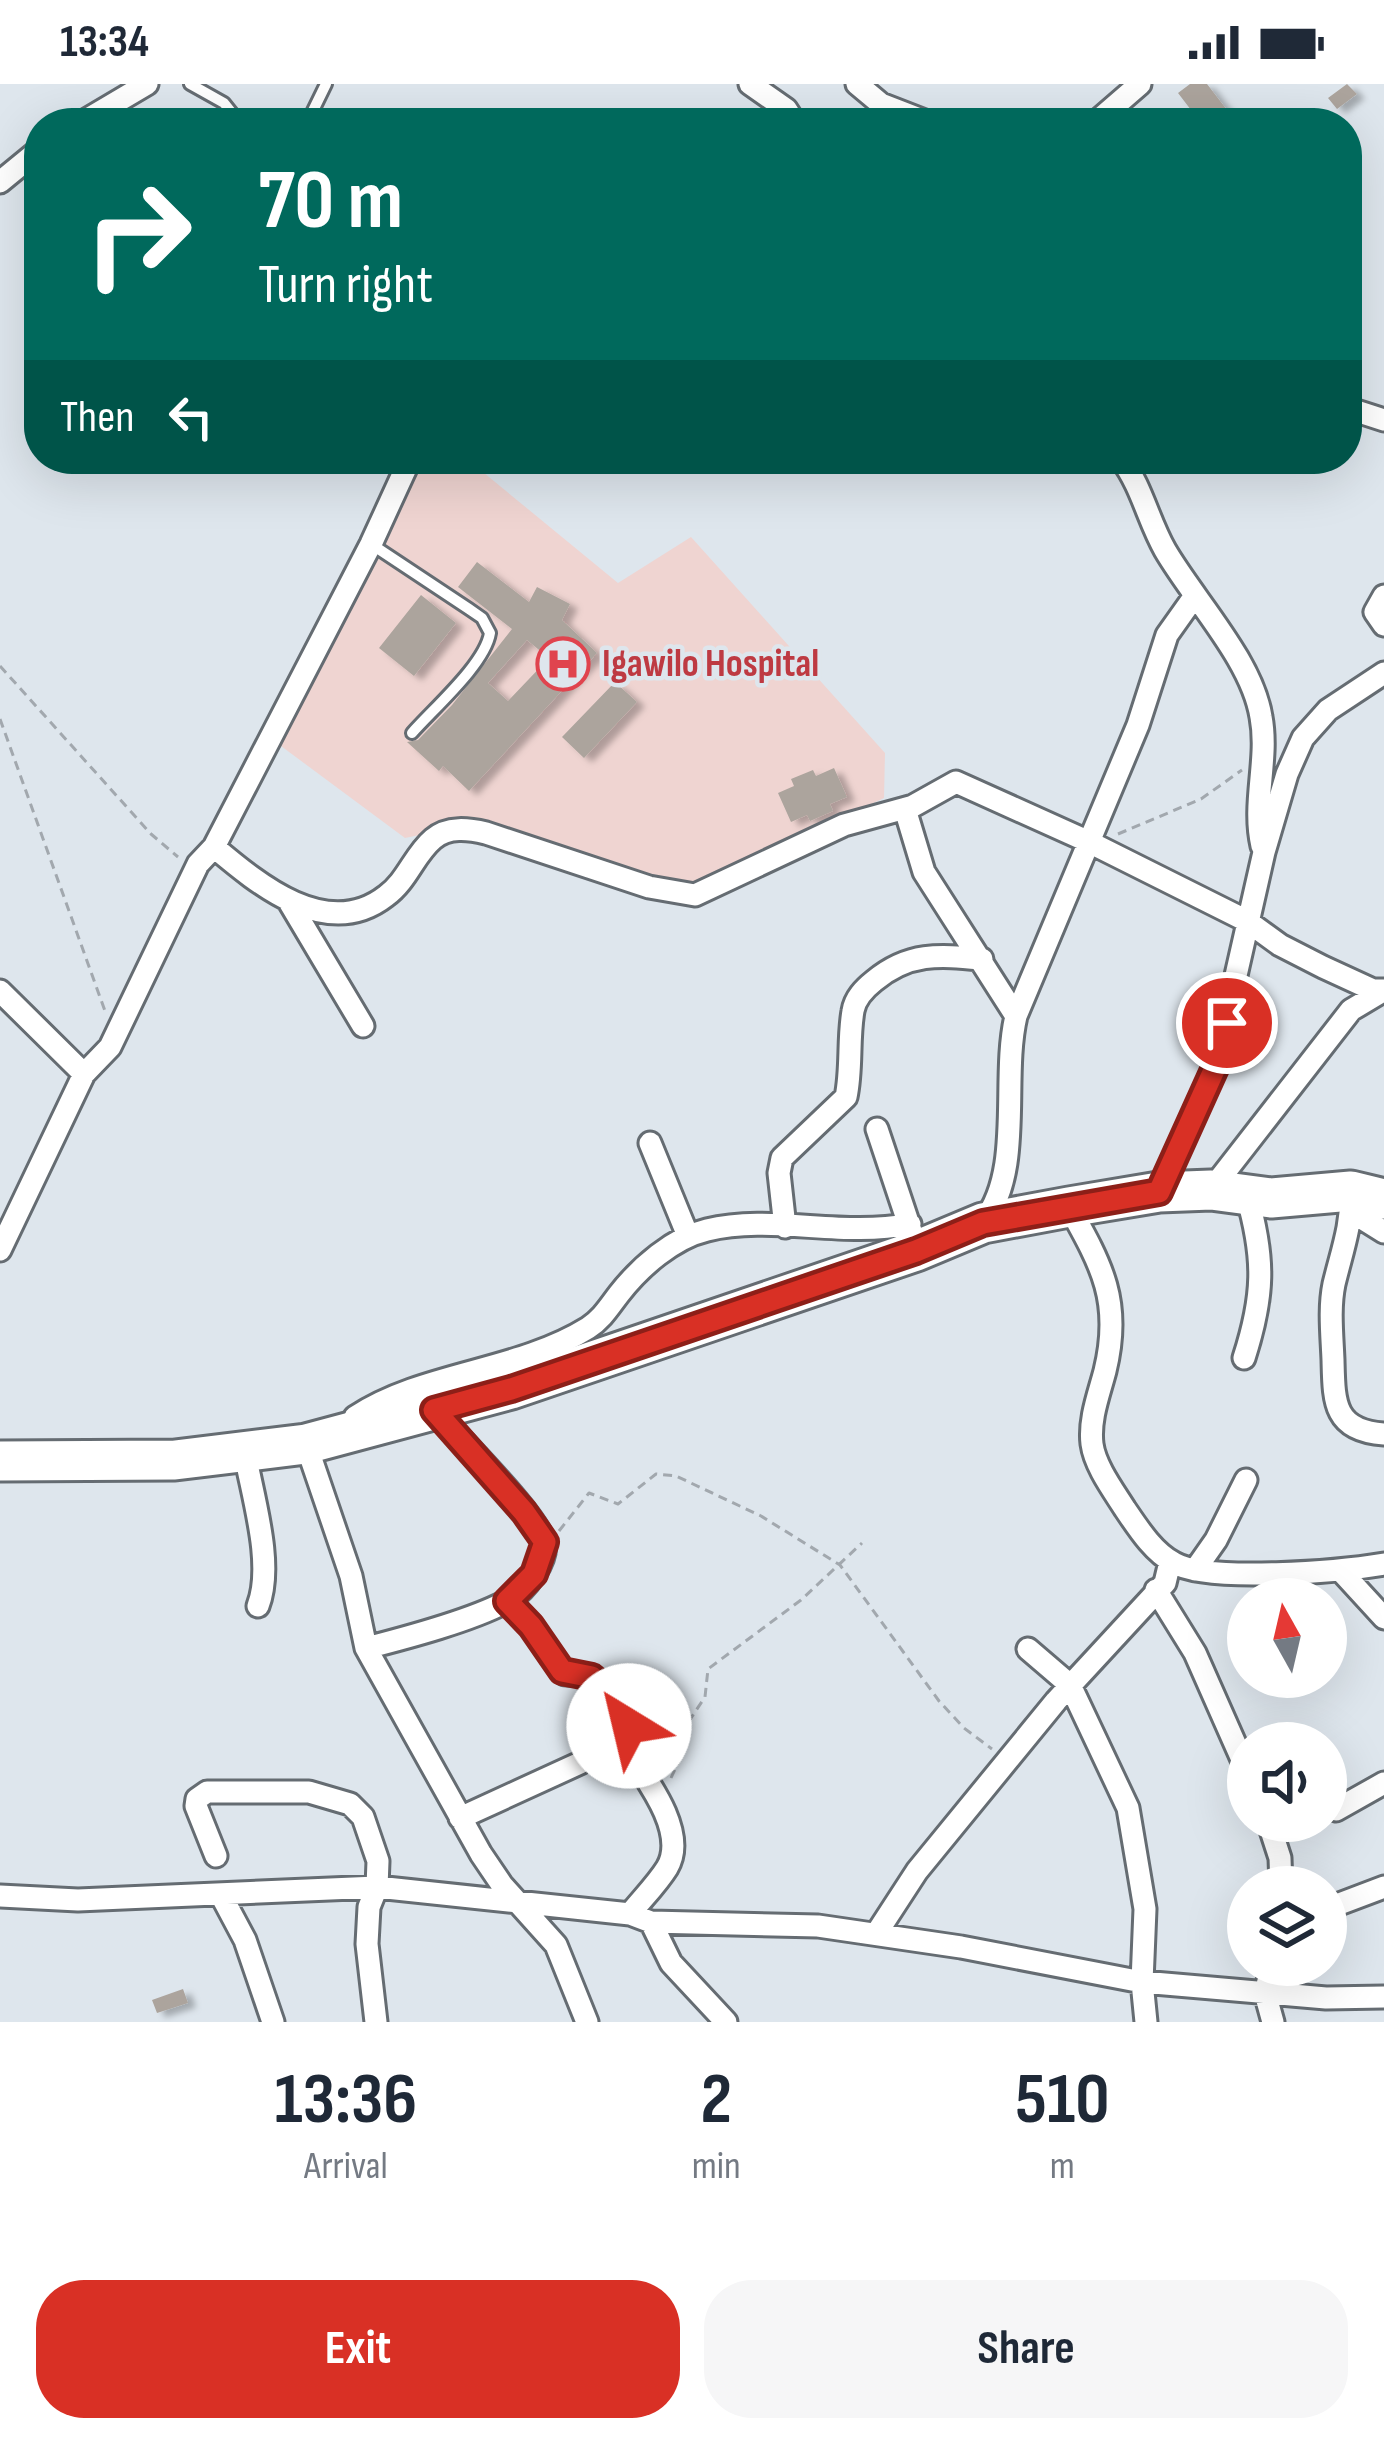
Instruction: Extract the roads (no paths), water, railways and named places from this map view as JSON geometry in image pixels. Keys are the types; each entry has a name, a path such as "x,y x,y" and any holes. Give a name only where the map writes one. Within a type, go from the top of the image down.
{"highway":[{"path":"0,1461 175,1460 306,1444 511,1389 913,1237 983,1223 1159,1192 1362,1201"}],"street":[{"path":"106,108 147,84"},
{"path":"750,84 780,108"},
{"path":"856,84 891,108"},
{"path":"1115,108 1140,84"},
{"path":"0,182 24,162"},
{"path":"0,1250 83,1074 110,1047 403,474"},
{"path":"1132,474 1162,544 1256,694 1263,730 1259,820 1264,852"},
{"path":"1384,596 1375,608 1384,625"},
{"path":"983,1223 994,1209 1006,1163 1007,1067 1016,1016 1138,725 1167,635 1194,597"},
{"path":"1159,1192 1215,1068 1247,920 1287,774 1303,738 1328,710 1384,673"},
{"path":"206,855 287,899 326,913 379,901 405,877 434,838 461,829 649,887 695,896 844,825 905,809 956,782 1247,920 1293,952 1373,990 1384,990"},
{"path":"905,809 924,872 1016,1016"},
{"path":"287,899 363,1026"},
{"path":"785,1227 778,1173 782,1158 846,1097 852,1015 862,991 889,968 912,957 982,959"},
{"path":"1244,1358 1259,1302 1262,1268 1229,1193 1351,1010 1384,990"},
{"path":"0,992 83,1074"},
{"path":"587,2022 556,1945 502,1885 366,1648 351,1576 306,1444 392,1398 574,1336 603,1316 645,1267 688,1236 735,1226 913,1237 878,1129"},
{"path":"650,1143 688,1236"},
{"path":"1362,1201 1384,1232"},
{"path":"1362,1201 1333,1288 1333,1397 1350,1423 1384,1434"},
{"path":"1070,1207 1103,1270 1112,1306 1106,1367 1093,1420 1094,1450 1140,1531 1170,1562 1195,1570 1340,1570 1384,1564"},
{"path":"366,1648 507,1601 534,1574 546,1546 524,1512 434,1410"},
{"path":"245,1454 265,1568 265,1589 258,1606"},
{"path":"1195,1570 1246,1480"},
{"path":"877,1934 917,1870 1070,1685 1166,1583 1170,1562"},
{"path":"1340,1570 1384,1618"},
{"path":"1156,1590 1195,1653 1227,1725"},
{"path":"460,1818 580,1763 619,1738 629,1724 591,1676 565,1674 507,1601"},
{"path":"1028,1649 1070,1685 1115,1775 1132,1822 1145,1909 1142,1982 1146,2022"},
{"path":"619,1738 669,1820 674,1850 641,1918"},
{"path":"1347,1804 1384,1783"},
{"path":"216,1856 196,1806 203,1794 217,1790 315,1792 350,1804 362,1817 376,1852 377,1887 369,1907 367,1945 376,2022"},
{"path":"0,1896 78,1900 377,1887 641,1918 818,1926 1142,1982 1326,1998 1384,1996"},
{"path":"1347,1901 1384,1887"},
{"path":"220,1894 245,1940 273,2022"},
{"path":"641,1918 671,1963 726,2022"},
{"path":"1267,1986 1274,2022"}],"lane":[{"path":"190,84 228,108"},
{"path":"371,544 482,618 490,633 488,645 470,669 412,733"}],"place":[{"name":"Igawilo Hospital","path":"563,664"}]}
